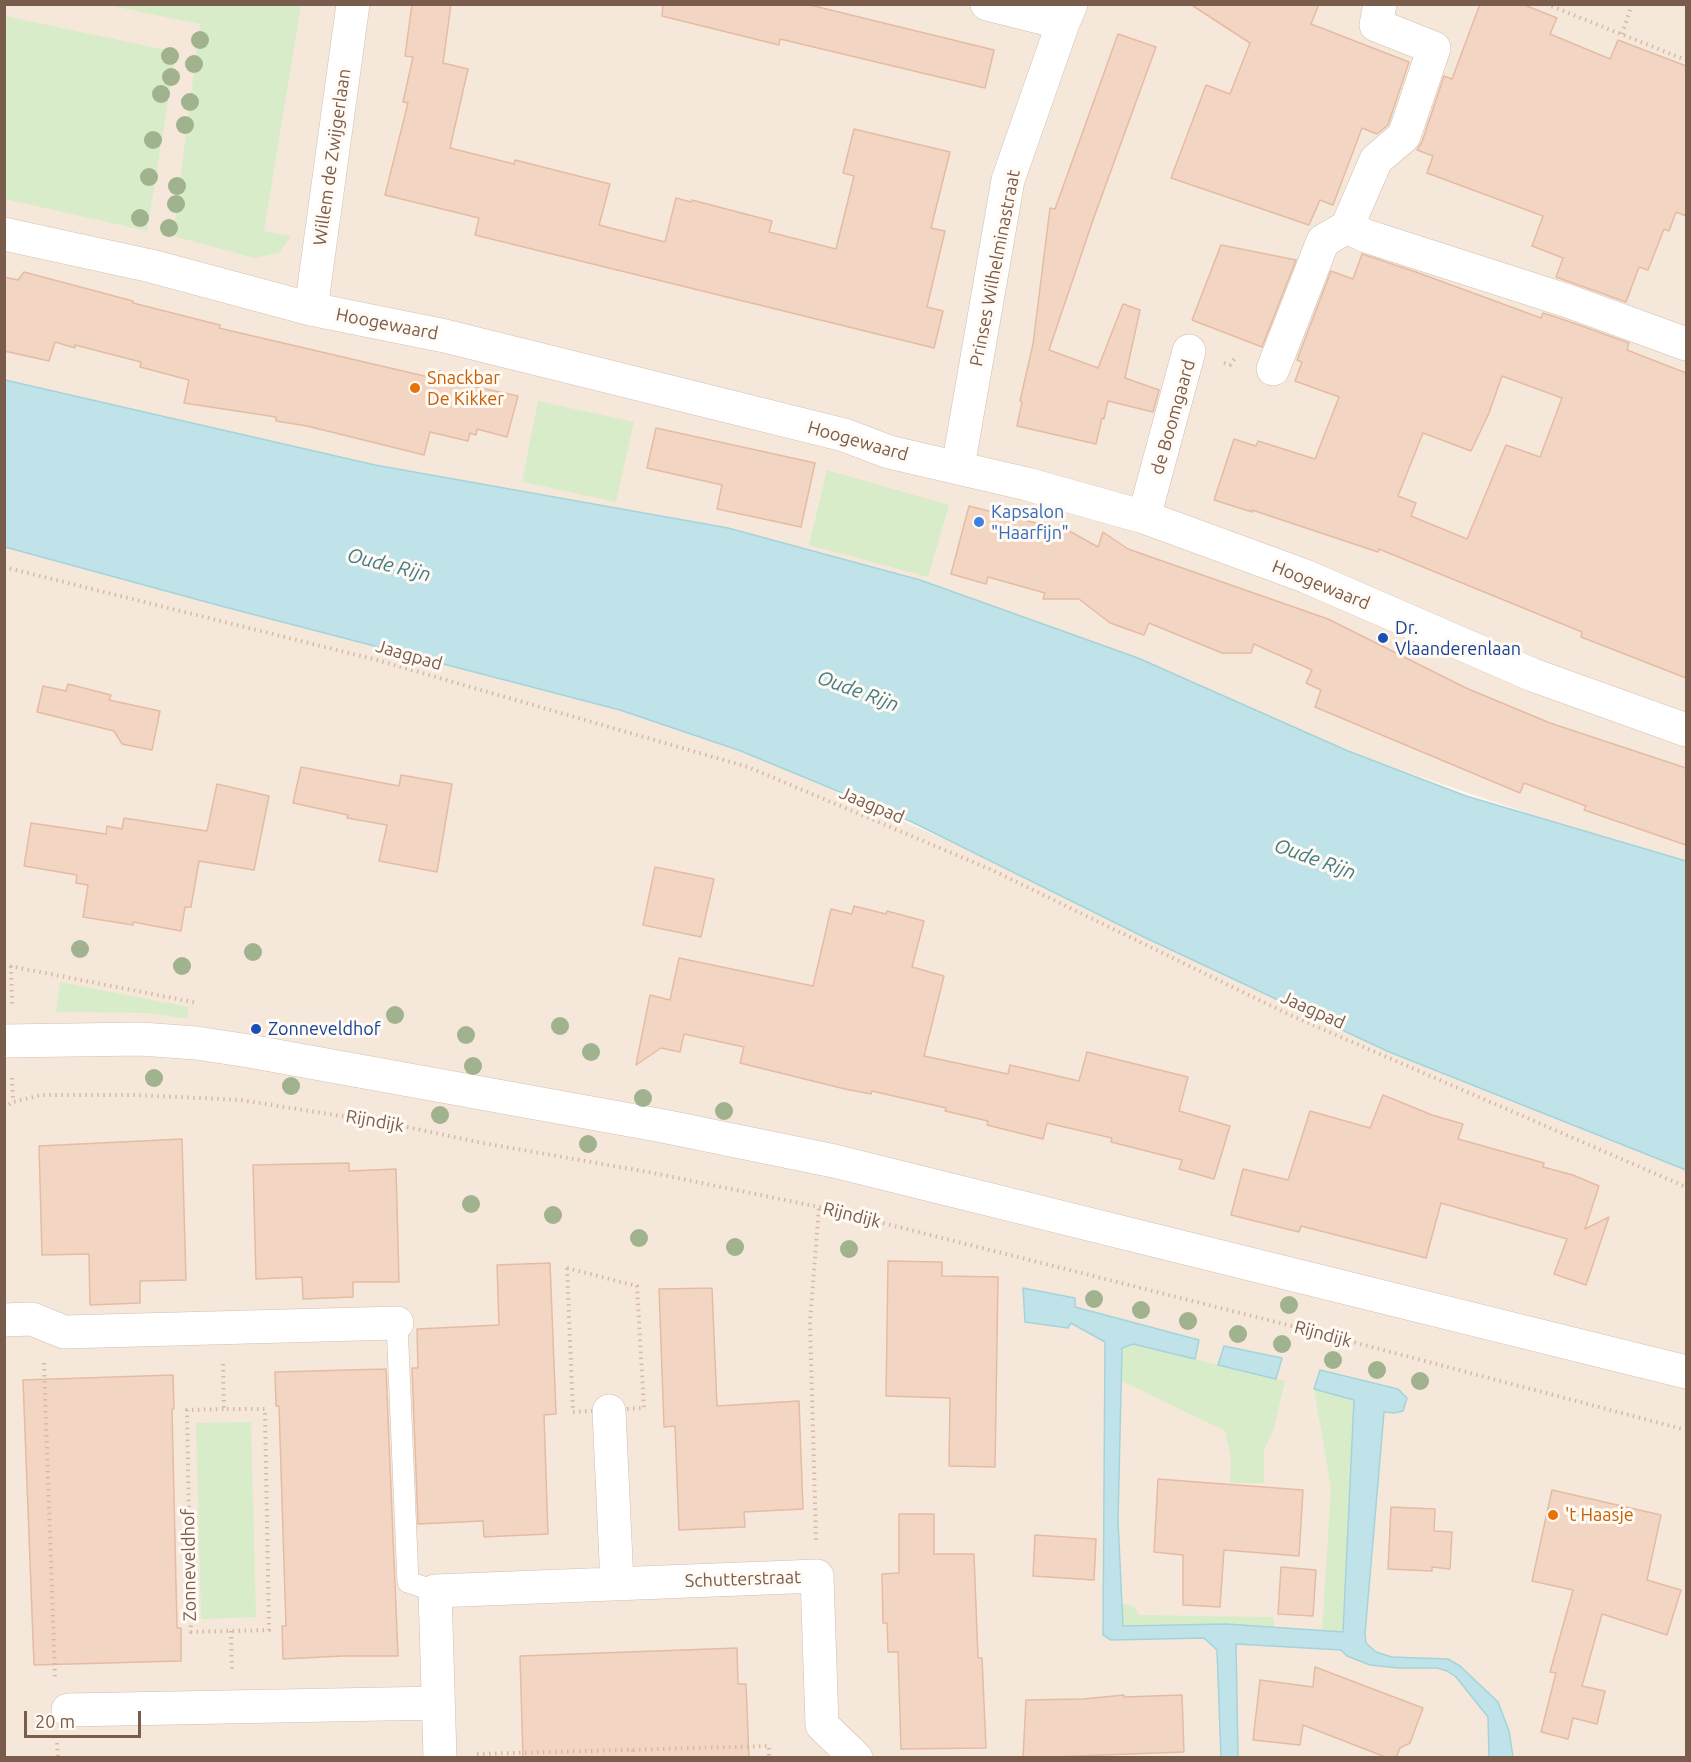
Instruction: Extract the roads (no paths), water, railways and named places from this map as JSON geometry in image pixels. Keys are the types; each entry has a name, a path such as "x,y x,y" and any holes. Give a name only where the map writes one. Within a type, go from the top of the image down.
{"street":[{"name":"Willem de Zwijgerlaan","path":"311,309 353,4"},
{"path":"987,4 1067,14"},
{"path":"1273,369 1323,241 1347,227 1376,160 1404,136 1434,48 1376,25 1380,4"},
{"name":"Prinses Wilhelminastraat","path":"958,467 1008,180 1067,14"},
{"path":"1347,227 1366,236 1569,301 1686,344"},
{"name":"Hoogewaard","path":"4,234 151,266 311,309 445,336 844,435 889,452 1027,484 1144,517 1305,576 1533,675 1686,730"},
{"name":"de Boomgaard","path":"1144,517 1189,351"},
{"path":"4,1041 141,1039 196,1043 663,1126 834,1161 1686,1372"},
{"path":"4,1320 32,1319 64,1332 397,1323"},
{"path":"609,1411 617,1583"},
{"name":"Schutterstraat","path":"435,1591 817,1576 822,1725 856,1758"},
{"path":"435,1591 440,1756"},
{"path":"62,1699 438,1703"}],"lane":[{"path":"397,1323 408,1581 435,1591"}],"water":[{"name":"Oude Rijn","path":"5,380 375,465 728,528 920,580 1138,658 1348,751 1466,796 1686,861 1686,1170 1387,1051 1148,939 912,822 741,751 620,710 5,547"},
{"path":"1023,1288 1075,1298 1075,1307 1199,1340 1195,1359 1133,1344 1122,1348 1118,1520 1123,1626 1226,1624 1343,1632 1354,1400 1314,1389 1320,1370 1398,1389 1407,1398 1403,1411 1384,1412 1366,1643 1376,1652 1392,1657 1448,1659 1460,1666 1498,1702 1509,1731 1513,1757 1489,1757 1488,1717 1456,1677 1447,1671 1437,1668 1370,1665 1347,1656 1341,1650 1236,1644 1238,1757 1221,1757 1217,1650 1204,1638 1111,1640 1103,1635 1105,1342 1071,1323 1068,1328 1025,1322"},
{"path":"1224,1346 1282,1358 1276,1379 1218,1365"}],"place":[{"name":"Snackbar De Kikker","path":"415,388"},
{"name":"Kapsalon \"Haarfijn\"","path":"979,522"},
{"name":"Dr. Vlaanderenlaan","path":"1383,638"},
{"name":"Zonneveldhof","path":"256,1029"},
{"name":"'t Haasje","path":"1553,1515"}]}
